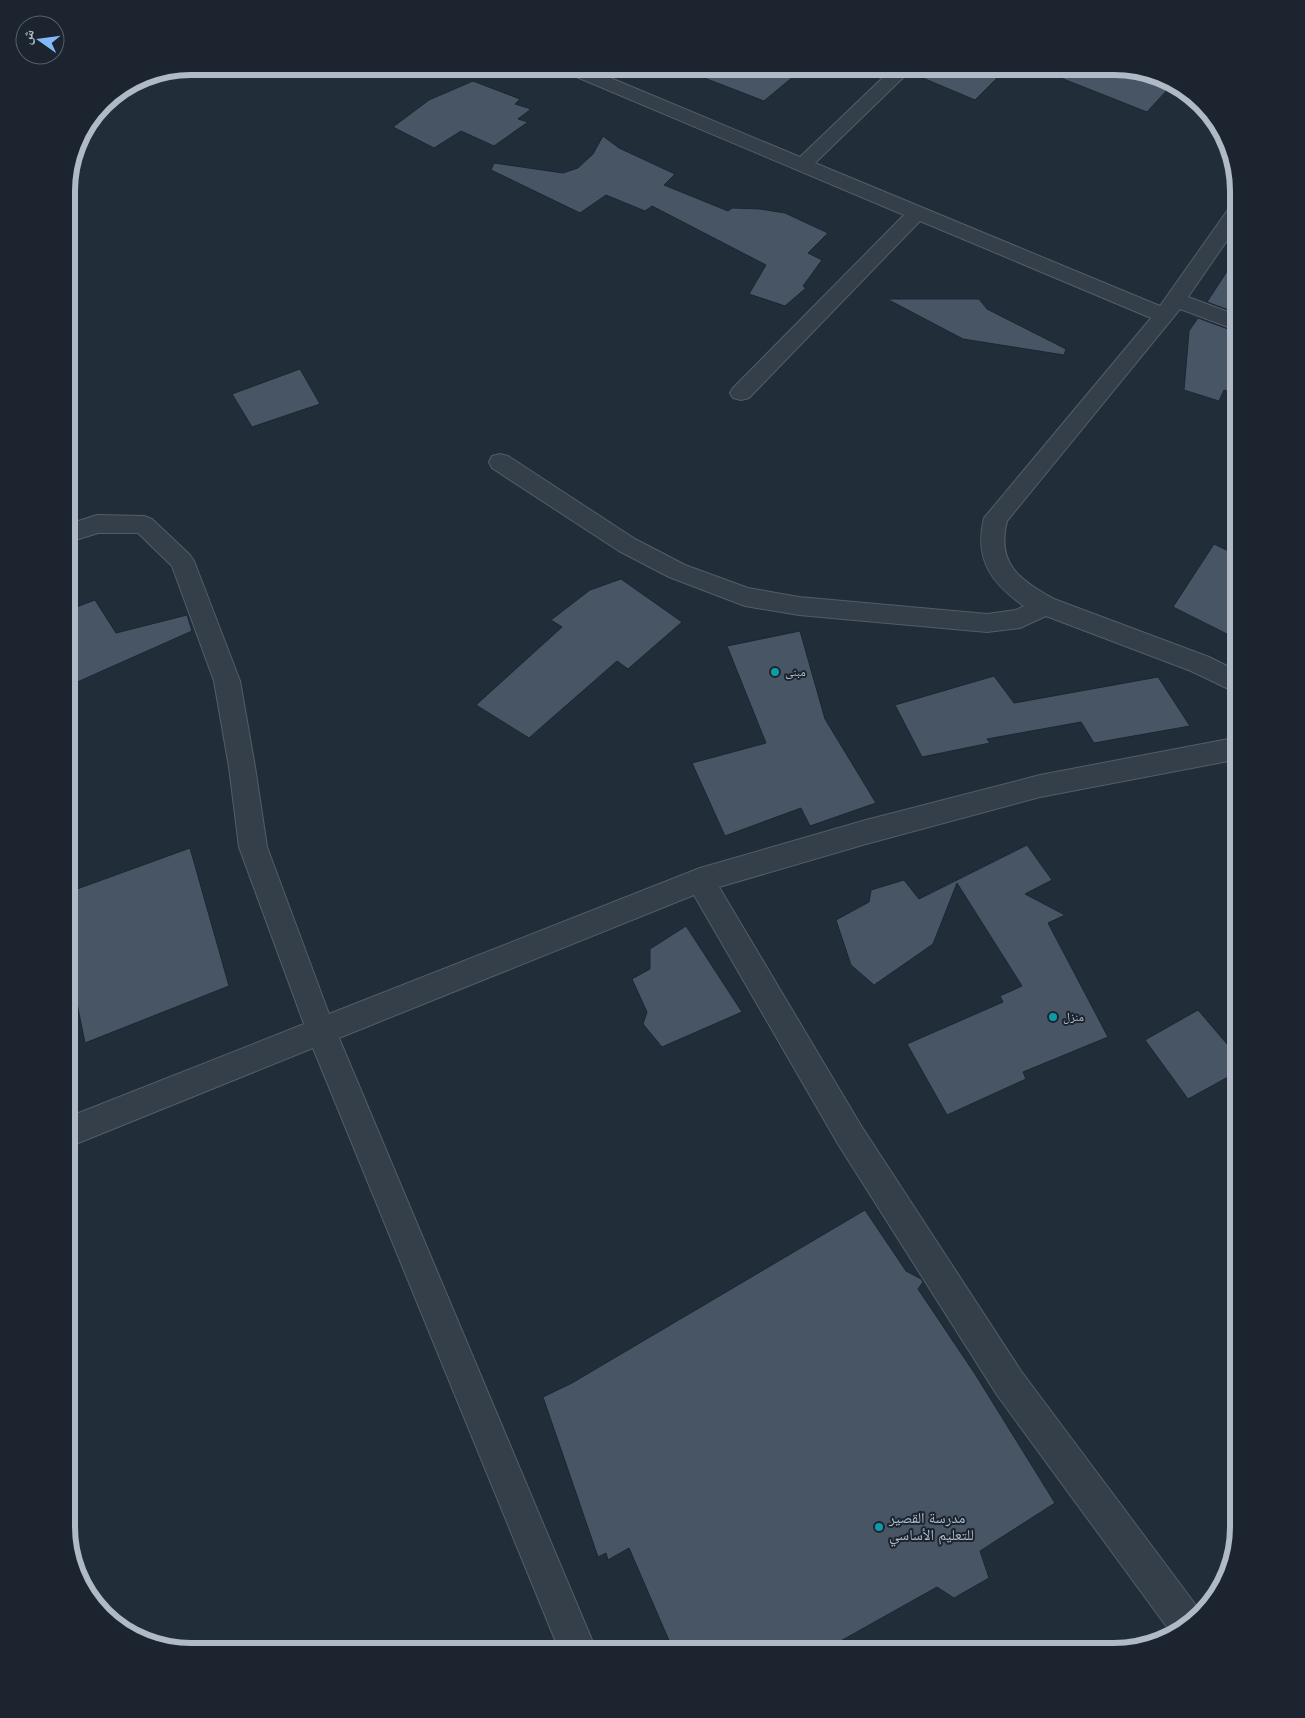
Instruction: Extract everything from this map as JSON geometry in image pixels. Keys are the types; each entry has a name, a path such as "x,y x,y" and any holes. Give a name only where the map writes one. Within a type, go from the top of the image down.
{"street":[{"path":"587,75 917,213 1169,308 1230,322"},
{"path":"802,165 897,75"},
{"path":"741,393 917,213"},
{"path":"1230,221 1169,308 996,518 992,529 991,541 998,567 1017,589 1046,606 1200,664 1230,679"},
{"path":"500,462 628,545 677,571 745,597 799,606 987,623 1020,619 1046,606"},
{"path":"75,531 96,524 144,525 182,561 227,681 242,767 253,847 321,1031 575,1643"},
{"path":"75,1129 700,880 866,832 1040,786 1230,750"},
{"path":"700,880 849,1134 1009,1383 1184,1620"}],"building":[{"path":"697,75 795,75 764,101"},
{"path":"916,75 1000,75 975,100"},
{"path":"1053,75 1122,75 1152,81 1169,88 1147,112"},
{"path":"473,81 520,99 515,104 531,109 518,119 528,122 494,146 461,131 434,148 393,127 429,100"},
{"path":"603,136 619,148 675,174 664,185 728,211 732,208 760,209 785,213 828,233 808,253 822,260 803,286 806,288 785,306 749,294 766,265 652,206 645,211 606,195 580,213 491,170 494,163 563,173 578,168 593,154"},
{"path":"1230,267 1230,311 1207,302"},
{"path":"887,299 979,299 987,309 1066,349 1064,355 963,339"},
{"path":"1198,318 1230,330 1230,392 1224,390 1219,401 1184,390 1189,331"},
{"path":"300,369 320,404 252,427 232,394"},
{"path":"1214,544 1230,552 1230,636 1173,607"},
{"path":"621,579 682,622 628,669 617,661 529,738 476,705 562,627 551,620 590,590"},
{"path":"95,600 116,633 187,615 192,631 75,683 75,608"},
{"path":"800,631 825,719 876,803 810,826 801,808 725,836 692,763 766,743 727,646"},
{"path":"994,676 1014,703 1158,677 1190,726 1094,743 1081,722 987,739 990,743 922,757 895,705"},
{"path":"1027,845 1052,880 1025,894 1065,915 1048,923 1108,1037 1023,1072 1026,1079 947,1115 907,1044 1003,1002 1000,996 1022,986 957,883 933,944 874,985 851,965 836,920 869,902 871,890 904,880 919,899"},
{"path":"190,848 229,986 85,1043 75,994 75,890"},
{"path":"686,926 742,1012 662,1047 643,1024 647,1012 632,979 650,969 650,949"},
{"path":"1198,1010 1230,1047 1230,1076 1188,1099 1145,1040"},
{"path":"865,1210 906,1271 923,1282 918,1289 975,1374 1055,1503 980,1551 989,1578 954,1598 937,1587 837,1643 670,1643 629,1548 608,1560 606,1553 598,1557 543,1397 572,1383"}],"place":[{"name":"مبنى","path":"775,672"},
{"name":"منزل","path":"1053,1017"},
{"name":"مدرسة القصير للتعليم الأساسي","path":"879,1527"}]}
